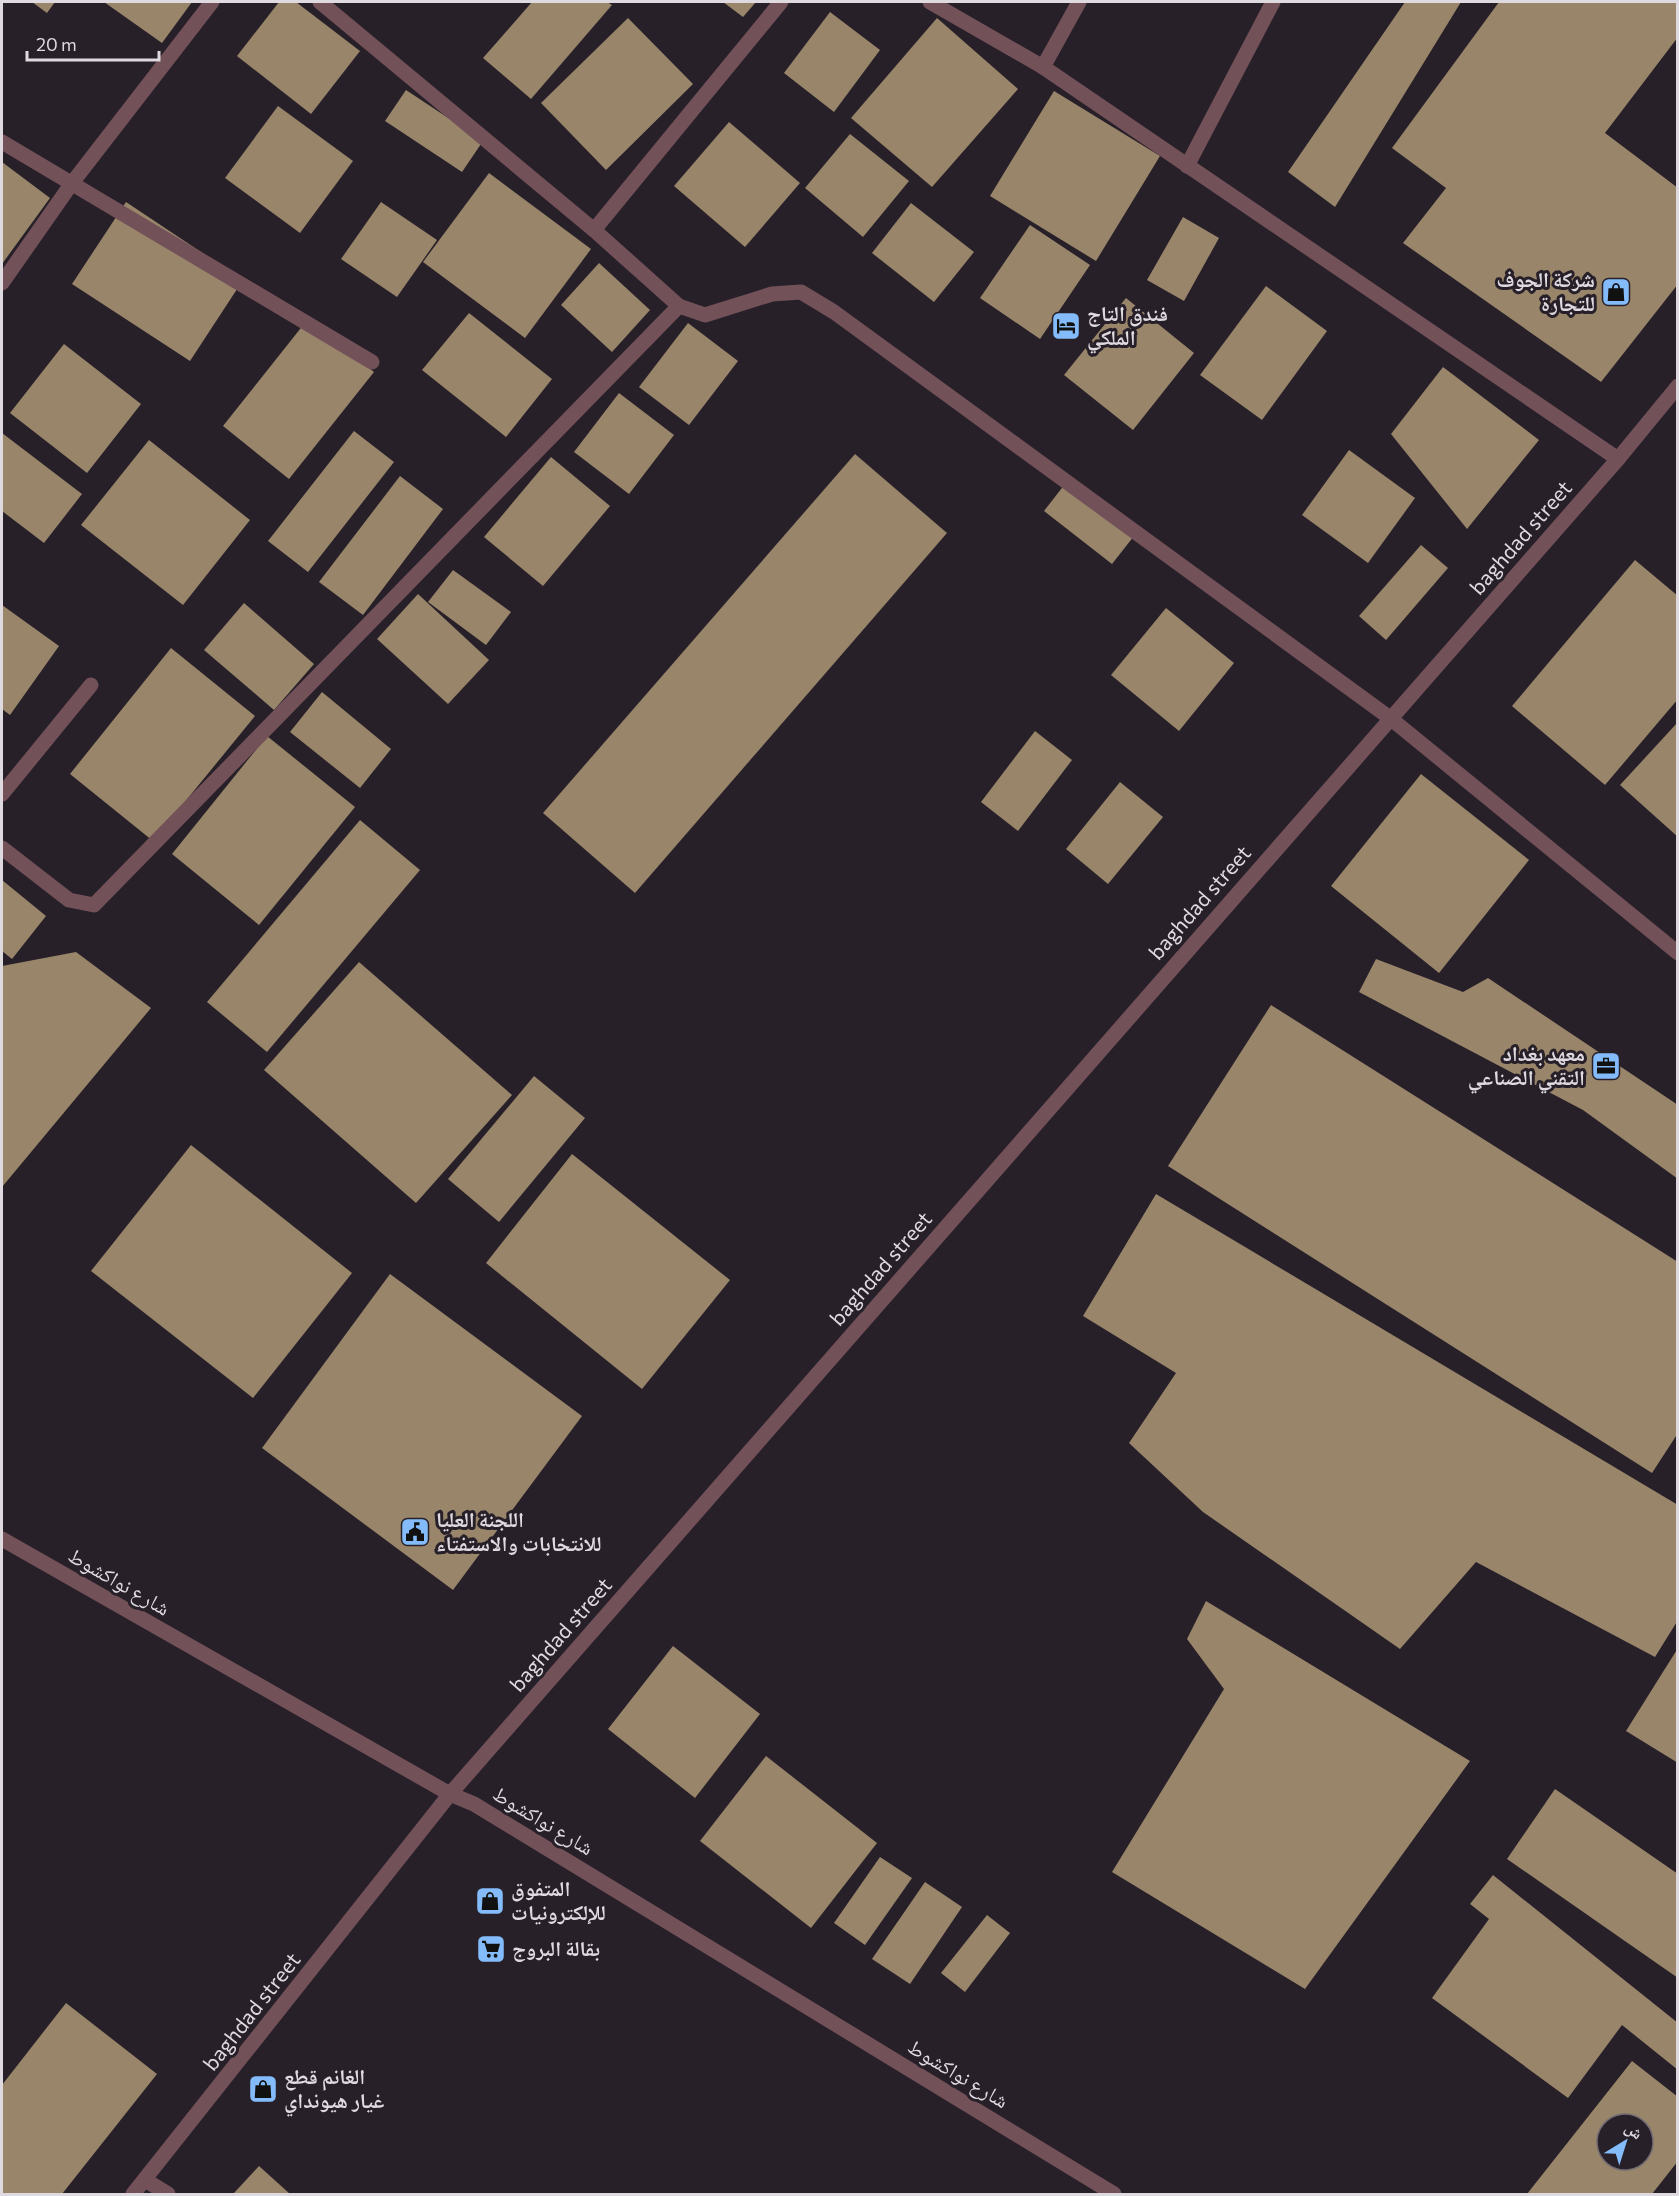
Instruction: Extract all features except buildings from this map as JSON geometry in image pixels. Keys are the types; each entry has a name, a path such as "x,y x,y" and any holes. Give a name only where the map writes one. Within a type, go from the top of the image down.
{"street":[{"path":"2,283 72,183 212,2"},
{"path":"320,2 594,230 679,306 705,315 772,294 801,292 834,312 1390,718 1677,953"},
{"path":"594,230 781,2"},
{"path":"930,2 1043,67 1618,459"},
{"path":"1043,67 1079,2"},
{"path":"1187,165 1273,2"},
{"path":"2,142 372,362"},
{"path":"2,848 69,900 94,904 679,306"},
{"name":"baghdad street","path":"133,2194 450,1794 1618,459 1677,387"},
{"path":"2,794 91,684"},
{"name":"شارع نواكشوط","path":"2,1539 450,1794 495,1816 1114,2194"},
{"path":"145,2181 168,2194"}],"place":[{"name":"شركة الجوف للتجارة","path":"1616,292"},
{"name":"فندق التاج الملكي","path":"1066,326"},
{"name":"معهد بغداد التقني الصناعي","path":"1606,1066"},
{"name":"اللجنة العليا للانتخابات والاستفتاء","path":"415,1532"},
{"name":"المتفوق للإلكترونيات","path":"490,1901"},
{"name":"بقالة البروج","path":"491,1949"},
{"name":"الغانم قطع غيار هيونداي","path":"263,2089"}]}
